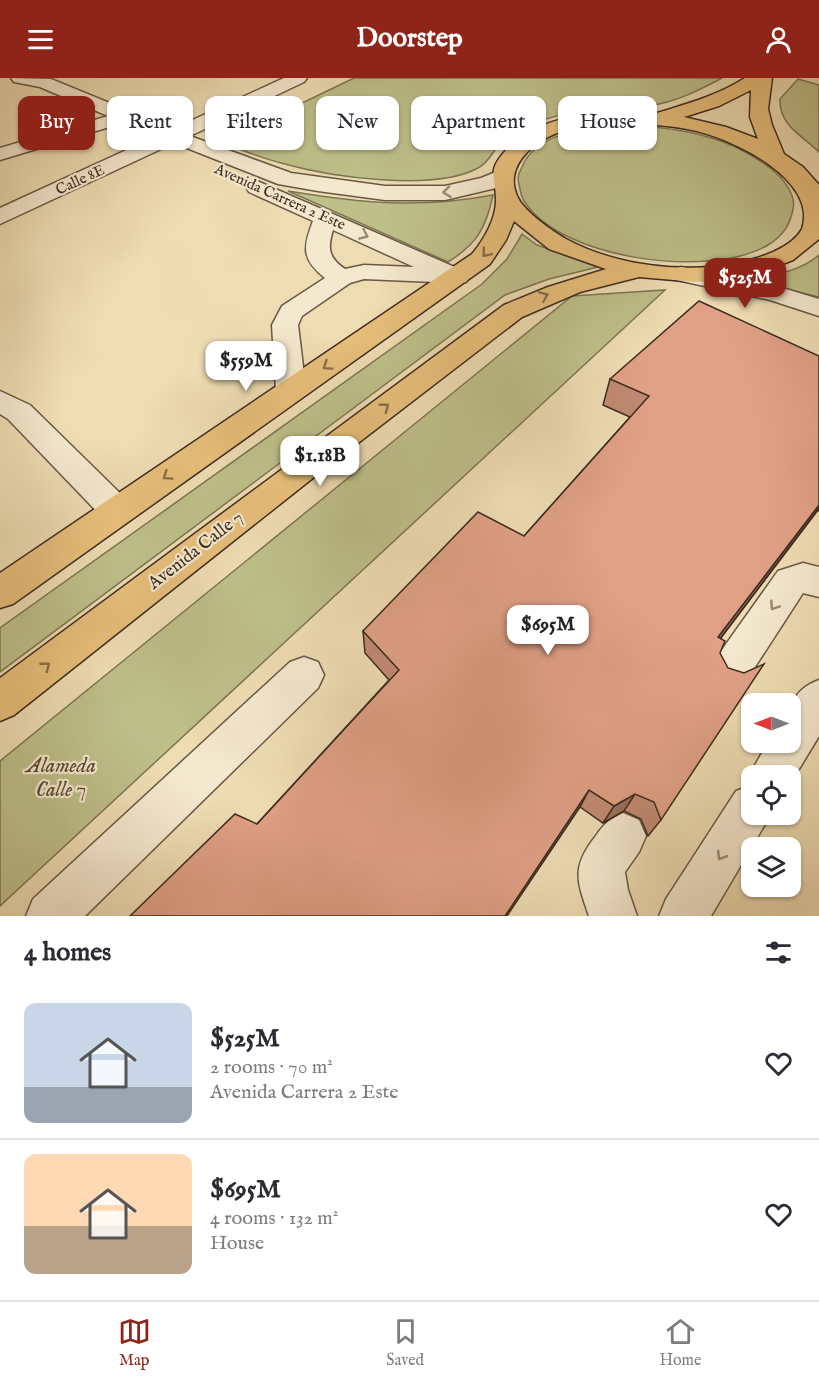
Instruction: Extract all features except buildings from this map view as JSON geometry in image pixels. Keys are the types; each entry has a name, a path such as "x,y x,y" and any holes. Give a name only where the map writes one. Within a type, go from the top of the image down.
{"main road":[{"name":"Avenida Calle 7","path":"657,116 692,110 716,102 757,78"},
{"path":"763,78 757,99 758,111 774,154"},
{"name":"Avenida Calle 7","path":"505,187 528,225 565,247 619,266 681,274 740,271 786,256 813,233 818,206 811,185 774,154 734,135 692,124 657,119"},
{"name":"Avenida Calle 7","path":"0,593 481,259 495,241 512,153 535,136 558,127"},
{"name":"Avenida Calle 7","path":"0,702 513,311 545,295 577,284 643,269"}],"street":[{"name":"Avenida Carrera 2 Este","path":"20,78 52,81 107,108"},
{"name":"Calle 8E","path":"193,127 298,78"},
{"name":"Avenida Carrera 2 Este","path":"0,85 41,93 107,120"},
{"path":"0,154 107,122"},
{"name":"Avenida Carrera 2 Este","path":"193,147 286,179 351,190 385,193 445,193 488,183 505,187"},
{"name":"Calle 8E","path":"0,217 144,150"},
{"name":"Avenida Carrera 2 Este","path":"190,150 326,218 457,277"},
{"path":"326,218 315,244 315,253 322,265 341,278"},
{"path":"291,391 285,325 291,312 341,278 364,272 457,277"},
{"path":"681,274 776,294 819,308"},
{"path":"0,401 20,412 117,511"},
{"path":"728,674 791,582 803,578 819,582"},
{"path":"50,916 304,675"},
{"path":"778,765 819,699"},
{"path":"683,916 741,824"},
{"path":"613,916 604,890 601,867 623,836"}],"green space":[{"path":"354,78 722,78 699,90 657,104 657,96 558,96 558,116 546,119 546,96 411,96 411,150 495,150 478,168 459,175 436,179 381,180 326,173 274,161 241,150 304,150 304,102 316,96 316,150 399,150 399,96 317,96"},
{"path":"798,79 819,85 819,152 787,123 783,116 780,99"},
{"path":"657,127 699,134 740,149 777,174 792,195 794,204 792,215 782,234 768,245 743,255 711,261 676,262 638,258 602,250 570,238 543,221 521,195 518,182 519,173 534,150 546,150 548,140 558,136 558,150 657,150"},
{"path":"288,191 340,199 390,203 440,202 493,195 479,234 466,249 448,262"},
{"path":"522,234 537,245 598,267 549,279 505,295 0,672 0,628 482,284 507,259"},
{"path":"819,255 819,297 748,280 794,269"},
{"name":"Alameda Calle 7","path":"665,290 0,906 0,761 572,296"}]}
